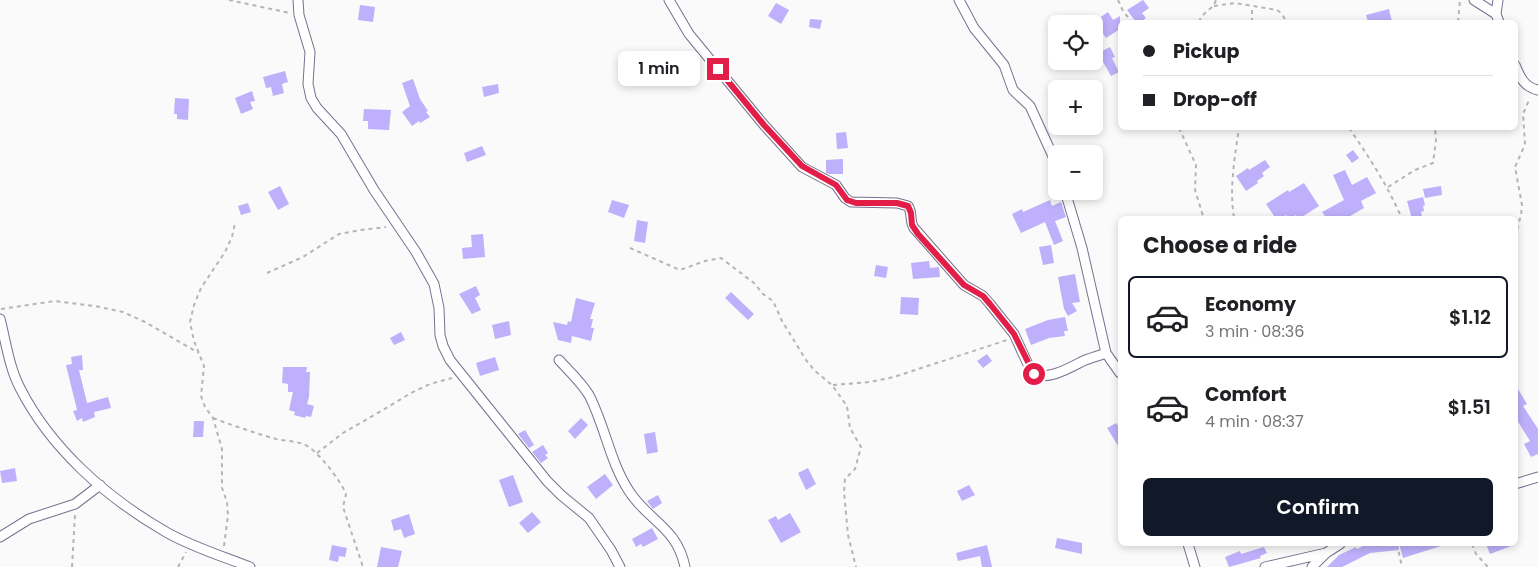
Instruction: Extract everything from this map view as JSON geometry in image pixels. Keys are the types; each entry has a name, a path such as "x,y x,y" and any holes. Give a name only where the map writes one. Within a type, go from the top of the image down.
{"street":[{"path":"298,0 299,15 310,52 308,84 311,98 317,108 341,134 374,190 416,252 434,284 439,308 440,335 450,360 560,495 589,518 612,550 620,567"},
{"path":"668,0 689,34 764,125 802,166 836,185 845,198 851,202 897,203 908,206 912,225 918,234 964,285 986,300 1014,334 1034,374 1061,372 1084,360 1106,353"},
{"path":"960,0 974,28 1004,65 1014,92 1023,97 1030,106 1048,145"},
{"path":"1474,0 1498,18"},
{"path":"1498,0 1498,18"},
{"path":"1518,71 1528,87 1536,89"},
{"path":"1068,200 1082,248 1106,353 1118,370"},
{"path":"0,319 11,364 20,387 30,405 66,452 100,485 166,532 250,567"},
{"path":"559,360 583,386 590,397 614,462 630,494 674,538 682,554 685,567"},
{"path":"1518,483 1538,477"},
{"path":"0,537 29,520 75,504 100,485"},
{"path":"1189,546 1195,567"},
{"path":"1312,567 1326,553 1337,546"},
{"path":"1265,567 1326,553"}],"path":[{"path":"229,0 299,15"},
{"path":"1118,0 1123,11 1130,20"},
{"path":"1214,6 1216,0"},
{"path":"1458,20 1460,0"},
{"path":"1200,20 1214,6 1235,3 1277,10 1286,20"},
{"path":"1252,6 1252,20"},
{"path":"1518,226 1522,205 1515,167 1525,143 1523,114 1536,89"},
{"path":"1180,130 1196,165 1195,190 1203,216"},
{"path":"1234,216 1232,207 1239,130"},
{"path":"1350,130 1387,188 1401,216"},
{"path":"1387,188 1415,170 1433,163 1435,130"},
{"path":"222,555 228,515 222,488 222,449 213,418 205,407 201,396 204,366 194,341 190,322 201,288 225,252 232,237 235,223"},
{"path":"267,273 303,257 339,234 398,226"},
{"path":"630,248 680,270 713,259 721,258 724,260 738,273 754,283 762,294 773,302 806,360 832,385 847,406 850,428 861,447 855,469 845,479 844,492 848,535 856,567"},
{"path":"0,309 55,302 123,312 145,322 199,353"},
{"path":"832,385 870,382 894,377 1000,341 1017,341"},
{"path":"316,453 343,433 411,393 444,379 464,377"},
{"path":"213,418 253,433 303,443 316,453 339,481 346,494 342,508 363,567"},
{"path":"72,567 75,504"},
{"path":"178,567 191,544"},
{"path":"1397,546 1402,567"},
{"path":"1473,546 1476,554 1488,567"}],"building":[{"path":"1143,0 1149,8 1142,13 1146,18 1143,20 1134,20 1127,10"},
{"path":"776,3 789,10 781,24 768,16"},
{"path":"360,5 375,7 373,22 358,20"},
{"path":"1389,9 1392,20 1367,20 1366,15"},
{"path":"1108,12 1113,20 1120,16 1118,30 1106,38 1103,33 1103,15"},
{"path":"810,19 822,20 820,29 809,27"},
{"path":"1110,47 1115,57 1112,58 1118,70 1118,72 1111,76 1103,62 1103,50"},
{"path":"664,51 694,55 693,60 698,61 696,73 684,71 685,68 662,64"},
{"path":"285,71 288,82 282,84 284,93 273,96 271,87 266,88 263,77"},
{"path":"413,79 420,99 430,117 412,126 402,112 410,106 402,83"},
{"path":"498,84 499,93 484,97 482,87"},
{"path":"252,91 255,101 250,102 253,109 241,114 235,98"},
{"path":"175,98 189,99 188,120 177,119 177,114 174,114"},
{"path":"364,109 391,110 389,130 368,129 368,121 363,121"},
{"path":"846,132 848,148 837,149 836,133"},
{"path":"482,146 486,155 467,162 464,153"},
{"path":"1353,150 1359,158 1352,163 1346,155"},
{"path":"843,159 843,174 826,173 826,160"},
{"path":"1265,160 1270,167 1262,173 1264,176 1257,181 1258,183 1246,191 1236,176"},
{"path":"1345,170 1352,185 1367,177 1376,193 1361,201 1364,208 1350,216 1325,216 1322,212 1344,200 1333,175"},
{"path":"1304,183 1319,206 1304,216 1274,216 1266,204 1288,190 1289,192"},
{"path":"280,186 289,204 278,210 268,192"},
{"path":"1441,186 1442,195 1425,198 1423,189"},
{"path":"1423,197 1425,205 1423,206 1424,211 1421,212 1422,216 1411,216 1407,201"},
{"path":"612,200 629,205 624,218 608,212"},
{"path":"1050,200 1052,206 1061,202 1066,217 1055,221 1063,241 1054,245 1045,222 1021,233 1012,214 1022,209 1023,212"},
{"path":"248,203 251,212 241,215 238,206"},
{"path":"637,220 648,222 645,243 634,241"},
{"path":"483,234 485,257 463,259 462,248 472,247 471,235"},
{"path":"1051,245 1054,263 1043,265 1039,247"},
{"path":"929,261 930,268 939,267 940,277 913,279 911,263"},
{"path":"876,265 888,267 886,278 874,276"},
{"path":"1075,274 1080,302 1072,303 1077,311 1068,316 1064,309 1058,277"},
{"path":"476,286 480,295 475,298 481,310 472,314 459,294"},
{"path":"731,292 754,314 748,320 725,298"},
{"path":"901,297 919,298 918,315 900,314"},
{"path":"576,298 595,303 590,319 593,319 591,328 594,328 591,341 572,336 571,343 558,340 553,322 567,325 568,321 571,322"},
{"path":"1065,317 1068,331 1064,331 1065,336 1049,338 1031,345 1025,329 1048,320"},
{"path":"509,321 511,335 495,339 492,325"},
{"path":"401,332 405,340 394,345 390,338"},
{"path":"987,354 992,361 983,368 977,361"},
{"path":"82,355 83,370 79,370 87,403 108,397 111,408 94,412 95,417 83,422 82,418 77,421 73,411 77,410 66,365 72,364 71,357"},
{"path":"495,357 499,370 480,376 476,363"},
{"path":"283,367 307,367 306,372 310,372 307,404 314,406 311,417 306,416 305,418 294,415 295,412 289,410 293,392 288,392 288,384 282,383"},
{"path":"1518,389 1527,404 1523,406 1538,429 1538,454 1531,457 1524,444 1530,441 1518,422"},
{"path":"581,418 588,425 575,439 568,431"},
{"path":"194,421 204,421 203,437 193,437"},
{"path":"1116,423 1118,426 1118,446 1107,428"},
{"path":"525,430 534,445 529,448 518,434"},
{"path":"655,432 658,452 647,454 644,434"},
{"path":"543,445 548,453 545,455 548,458 541,463 532,452"},
{"path":"15,468 17,481 2,483 0,471"},
{"path":"808,468 816,484 806,490 798,473"},
{"path":"605,474 613,485 596,499 587,487"},
{"path":"513,475 523,502 509,507 499,480"},
{"path":"969,485 975,495 962,501 957,491"},
{"path":"658,495 662,503 653,509 647,501"},
{"path":"532,512 541,522 528,533 519,523"},
{"path":"790,513 801,532 781,543 768,520 776,516 778,520"},
{"path":"409,514 415,534 404,538 401,529 394,531 391,520"},
{"path":"652,528 658,539 643,547 641,544 636,547 632,539"},
{"path":"1057,538 1082,543 1082,554 1055,548"},
{"path":"332,545 347,548 345,557 339,556 338,562 329,560"},
{"path":"987,545 992,567 982,567 980,556 958,561 956,553"},
{"path":"1363,546 1398,546 1399,550 1370,553 1342,567 1327,567 1339,555 1356,547 1357,549"},
{"path":"1400,546 1441,546 1403,558"},
{"path":"1487,546 1511,546 1490,554"},
{"path":"381,547 402,551 398,567 377,567"},
{"path":"1264,547 1267,553 1260,556 1261,558 1229,567 1225,557 1240,551 1241,554"}],"route":[{"path":"718,69 764,125 802,166 836,185 847,200 856,203 897,203 908,206 912,225 918,234 967,288 983,296 990,304 1014,334 1034,374"}]}
